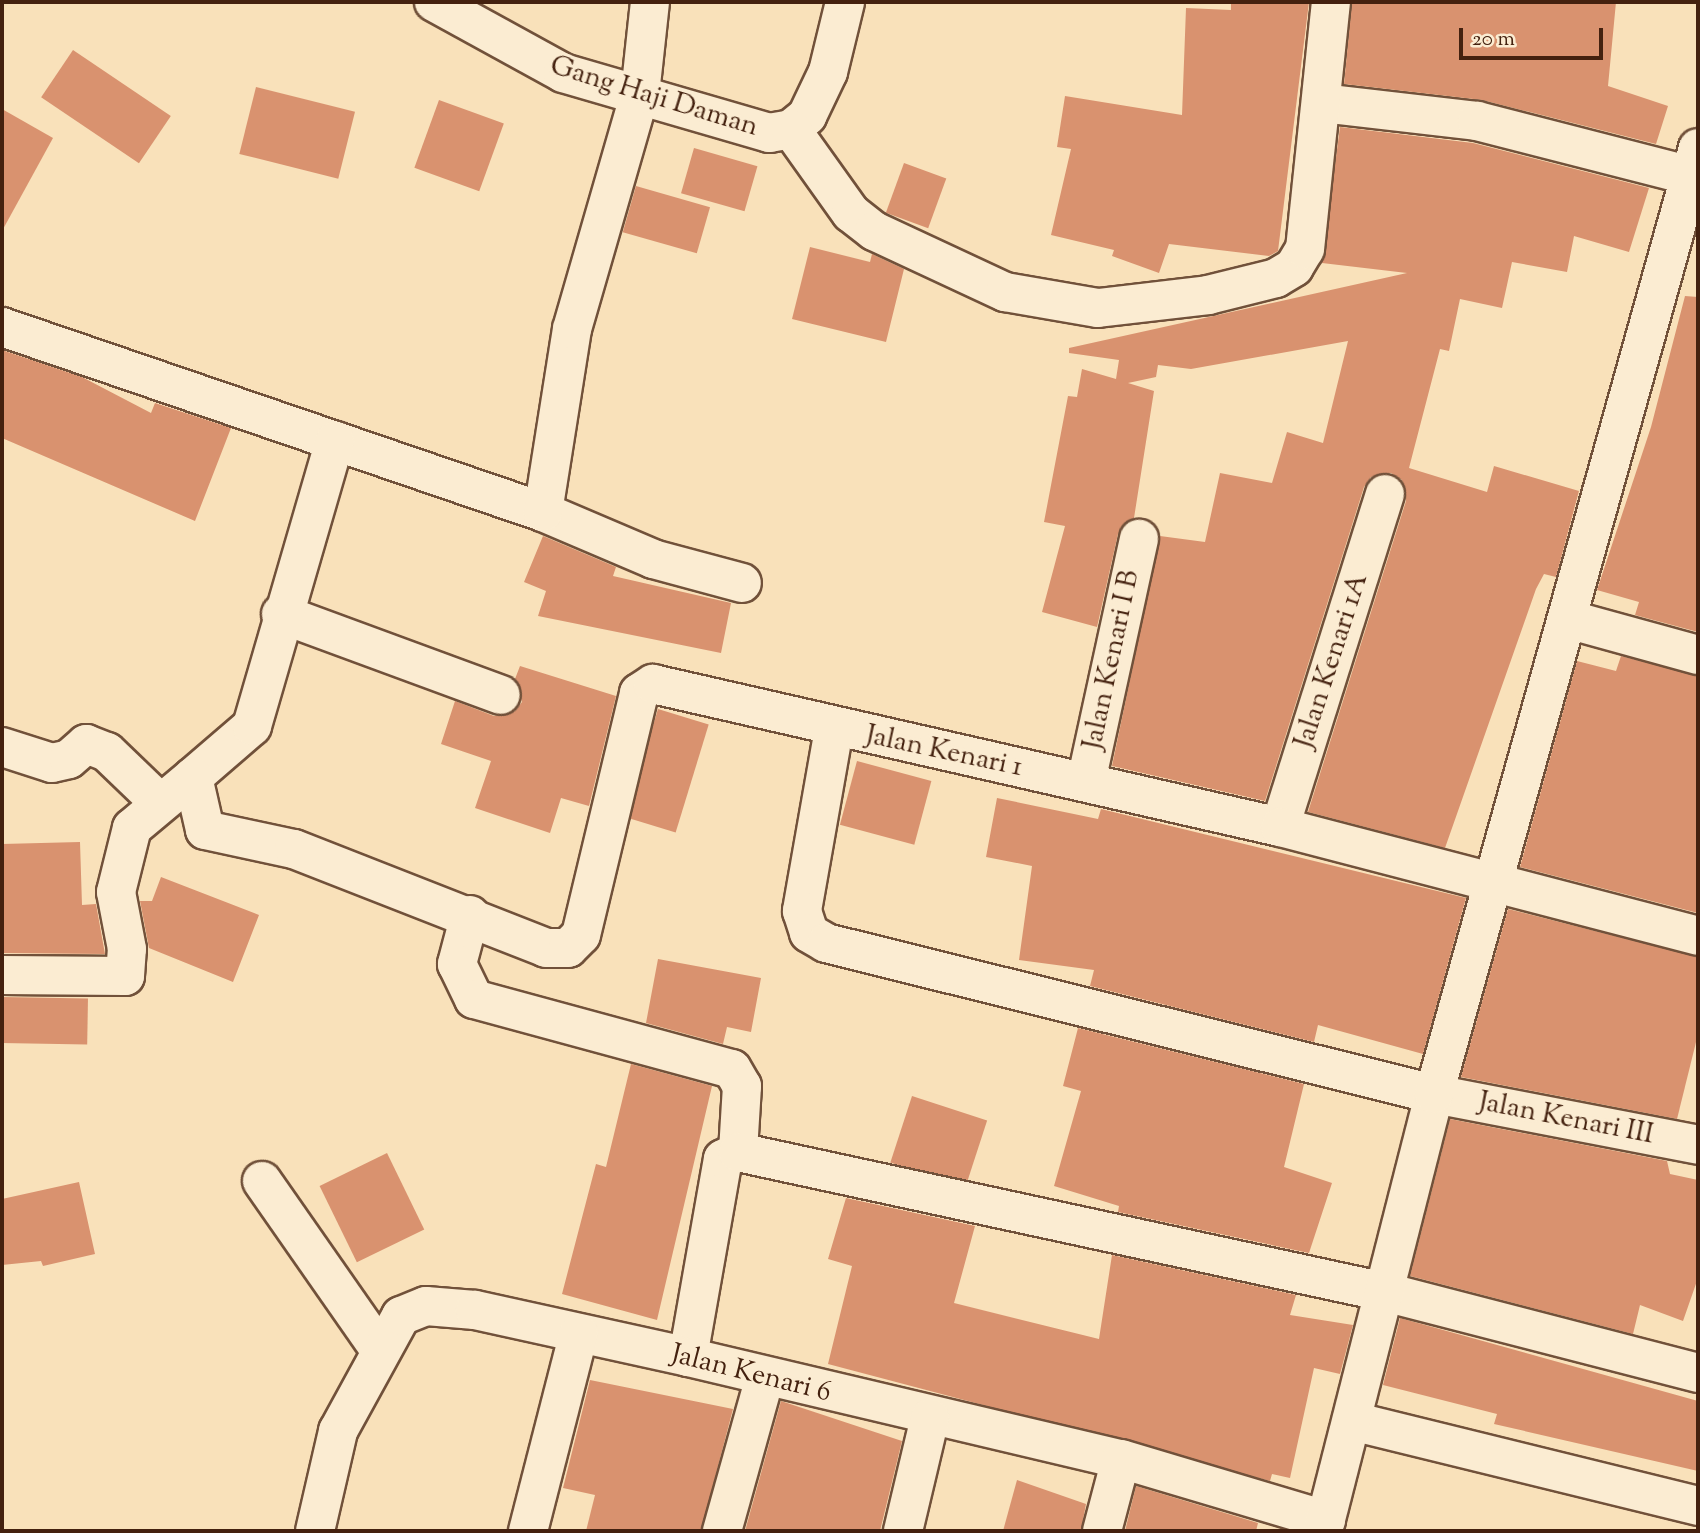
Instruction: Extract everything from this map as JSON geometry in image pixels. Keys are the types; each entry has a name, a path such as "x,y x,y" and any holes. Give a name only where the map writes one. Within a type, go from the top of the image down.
{"street":[{"name":"Gang Haji Daman","path":"434,2 563,73 769,133 791,129 807,116 828,72 845,2"},
{"path":"543,512 572,330 640,94 650,2"},
{"path":"791,129 851,213 874,231 1005,292 1098,308 1208,295 1294,267 1305,249 1331,2"},
{"path":"1322,103 1477,121 1694,162 1570,620 1434,1094 1325,1526"},
{"path":"2,327 543,512 653,559 742,583"},
{"path":"2,975 125,976 116,892 132,828 252,726 281,614 335,441"},
{"name":"Jalan Kenari 1A","path":"1280,827 1385,494"},
{"name":"Jalan Kenari I B","path":"1086,782 1139,538"},
{"path":"281,614 501,695"},
{"path":"1570,620 1698,655"},
{"name":"Jalan Kenari 1","path":"470,915 546,948 568,948 581,935 639,693 653,684 834,729 1086,782 1280,827 1698,936"},
{"name":"Jalan Kenari III","path":"834,729 802,911 809,933 826,943 1434,1094 1698,1144"},
{"path":"2,747 52,763 86,744 107,752 159,803"},
{"path":"193,776 205,830 294,849 470,915 457,964 474,999 732,1069 742,1086 738,1152"},
{"path":"688,1357 723,1159 738,1152 1385,1292 1698,1373"},
{"path":"262,1181 379,1349"},
{"name":"Jalan Kenari 6","path":"315,1531 338,1431 379,1349 401,1316 426,1306 579,1333 688,1357 930,1418 1121,1460 1325,1526"},
{"path":"528,1531 579,1333"},
{"path":"722,1531 765,1377"},
{"path":"903,1531 930,1418"},
{"path":"1352,1421 1698,1506"},
{"path":"1102,1531 1121,1460"}],"building":[{"path":"1231,2 1309,2 1278,251 1269,256 1169,244 1159,273 1112,256 1114,250 1051,235 1071,149 1057,147 1065,96 1182,115 1186,8 1231,10"},
{"path":"1352,2 1616,2 1608,86 1668,106 1656,144 1482,100 1344,84"},
{"path":"73,50 171,116 139,163 41,97"},
{"path":"256,87 355,112 338,179 239,154"},
{"path":"439,100 504,124 479,191 414,168"},
{"path":"2,109 53,138 2,231"},
{"path":"1340,127 1473,143 1649,188 1629,252 1574,236 1567,272 1512,262 1502,308 1460,299 1449,351 1440,349 1409,468 1487,492 1494,466 1579,491 1556,577 1544,574 1536,589 1445,848 1308,812 1406,501 1402,480 1391,473 1371,477 1364,487 1265,801 1112,766 1160,536 1205,542 1220,473 1272,483 1287,432 1323,443 1348,341 1191,369 1158,365 1156,377 1128,383 1154,391 1134,518 1118,534 1097,627 1042,612 1065,526 1044,522 1068,396 1077,397 1082,369 1116,379 1119,360 1069,353 1069,348 1407,273 1322,263"},
{"path":"694,148 757,166 744,211 681,193"},
{"path":"904,163 946,178 928,228 886,213"},
{"path":"636,186 710,207 697,253 623,232"},
{"path":"810,247 870,262 872,254 904,269 886,342 792,319"},
{"path":"1685,296 1698,297 1698,632 1635,615 1639,602 1597,590 1651,427"},
{"path":"2,350 82,377 151,413 155,403 231,428 195,521 2,438"},
{"path":"543,536 616,567 613,576 731,603 721,653 538,616 546,591 524,582"},
{"path":"1621,656 1698,676 1698,913 1520,867 1577,661 1616,671"},
{"path":"520,666 616,696 589,806 561,798 550,833 475,808 491,761 441,744 455,701 494,716 515,711 522,702 515,679"},
{"path":"658,709 709,724 676,833 625,817"},
{"path":"857,761 931,781 914,845 840,825"},
{"path":"997,798 1098,819 1101,809 1466,898 1423,1054 1318,1025 1314,1042 1090,986 1094,970 1019,960 1032,866 986,857"},
{"path":"80,842 82,905 96,904 105,954 2,953 2,844"},
{"path":"161,877 259,915 233,982 149,948 140,901 152,901"},
{"path":"1508,909 1698,957 1698,1034 1677,1119 1461,1077"},
{"path":"658,959 761,978 751,1032 727,1027 723,1044 646,1023"},
{"path":"2,997 88,999 87,1044 2,1043"},
{"path":"1078,1028 1304,1084 1284,1167 1332,1183 1309,1253 1118,1212 1119,1206 1054,1186 1081,1091 1063,1086"},
{"path":"631,1064 712,1086 657,1320 562,1294 596,1164 606,1167"},
{"path":"912,1096 987,1120 966,1187 890,1163"},
{"path":"1450,1119 1667,1161 1670,1174 1698,1180 1698,1278 1683,1321 1640,1305 1633,1334 1410,1276"},
{"path":"387,1153 424,1229 357,1262 320,1186"},
{"path":"79,1182 95,1254 43,1266 41,1261 2,1265 2,1199"},
{"path":"846,1198 975,1226 954,1303 1099,1339 1112,1255 1296,1295 1290,1315 1353,1325 1340,1374 1314,1368 1290,1478 1272,1474 1270,1481 828,1364 852,1266 828,1259"},
{"path":"1400,1318 1698,1401 1698,1471 1494,1424 1497,1414 1383,1385"},
{"path":"590,1380 733,1409 701,1531 586,1531 595,1495 563,1488"},
{"path":"781,1401 902,1441 880,1531 745,1531"},
{"path":"1017,1480 1086,1504 1081,1531 1003,1531"},
{"path":"1136,1486 1258,1523 1256,1531 1125,1531"}]}
